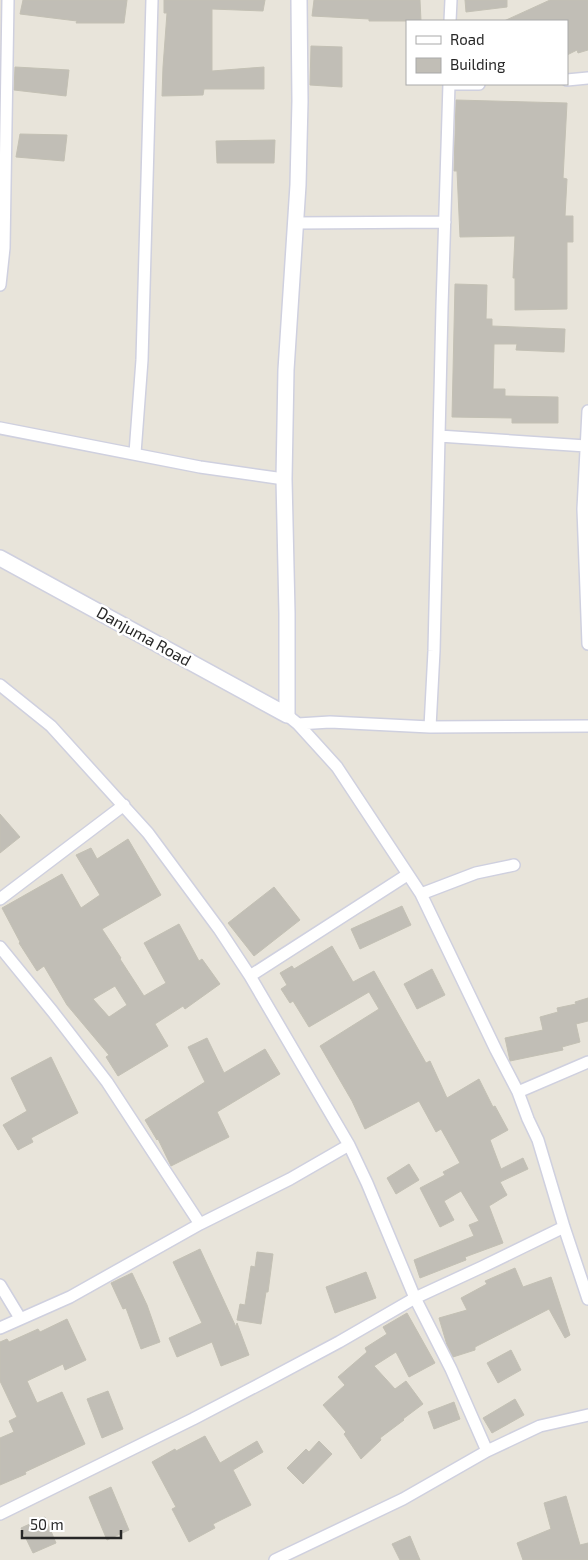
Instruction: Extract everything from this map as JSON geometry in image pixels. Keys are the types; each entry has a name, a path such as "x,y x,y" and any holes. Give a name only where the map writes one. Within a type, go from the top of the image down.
{"street":[{"path":"0,285 4,248 8,0"},
{"path":"135,453 142,360 152,0"},
{"path":"299,0 300,101 298,185 286,370 284,478 287,613 293,719 337,767 421,894 518,1092 538,1140 588,1299"},
{"path":"450,20 451,0"},
{"path":"568,80 588,78"},
{"path":"430,727 434,651 438,436 449,85"},
{"path":"296,223 445,222"},
{"path":"588,412 583,509 588,643"},
{"path":"0,428 200,466 284,478"},
{"path":"438,436 586,446"},
{"name":"Danjuma Road","path":"0,558 222,678 293,719"},
{"path":"0,685 51,726 124,805 148,833 219,929 250,976 349,1144 415,1298 451,1369 487,1451"},
{"path":"293,719 430,727 588,726"},
{"path":"0,900 124,805"},
{"path":"421,894 476,873 514,865"},
{"path":"250,976 407,874"},
{"path":"0,947 107,1082 200,1224"},
{"path":"518,1092 588,1062"},
{"path":"0,1328 70,1296 200,1224 290,1179 349,1144"},
{"path":"0,1514 264,1382 339,1342 415,1298 564,1227"},
{"path":"0,1285 20,1318"},
{"path":"275,1560 403,1499 487,1451 540,1426 588,1415"},
{"path":"299,1560 300,1547"}],"building":[{"path":"23,0 127,0 124,23 76,23 77,21 20,14"},
{"path":"164,0 265,0 263,11 212,9 212,71 264,67 264,89 204,89 203,95 162,96 167,13 164,13"},
{"path":"314,0 420,0 421,20 369,21 369,19 312,16"},
{"path":"465,0 507,0 507,7 466,12"},
{"path":"550,0 588,0 588,50 578,53 577,50 568,54 568,20 506,20"},
{"path":"311,46 342,47 342,87 310,85"},
{"path":"15,67 69,70 66,96 14,90"},
{"path":"456,100 567,103 563,178 567,179 565,216 573,216 573,242 567,242 567,309 515,310 515,278 513,278 515,236 460,237 457,171 454,171"},
{"path":"20,134 67,135 64,161 16,157"},
{"path":"275,140 274,163 217,163 216,141"},
{"path":"455,284 487,285 486,319 492,319 492,326 565,329 564,352 516,350 517,344 494,344 493,389 505,389 505,396 558,397 558,423 512,423 512,418 452,417"},
{"path":"0,814 20,837 0,853"},
{"path":"128,839 161,895 102,929 144,996 166,983 144,943 179,924 199,961 202,959 220,984 185,1009 183,1006 155,1024 168,1046 118,1076 106,1057 109,1055 67,1005 44,966 37,971 19,943 2,908 62,874 81,908 100,895 76,855 91,848 97,859","holes":["115,986 127,1005 109,1017 93,999"]},
{"path":"274,887 300,920 254,956 228,923"},
{"path":"402,906 411,925 360,949 351,929"},
{"path":"332,946 353,982 374,971 426,1063 430,1061 447,1098 479,1079 493,1107 495,1106 508,1130 490,1140 501,1169 523,1158 528,1169 500,1182 507,1195 489,1206 503,1243 465,1257 466,1260 420,1278 414,1260 474,1236 469,1225 479,1221 461,1191 444,1201 454,1220 440,1227 420,1188 445,1175 443,1172 460,1163 441,1129 436,1132 419,1101 365,1129 352,1101 320,1046 379,1009 369,992 309,1027 293,1001 290,1003 281,989 287,985 280,973 292,966 294,969"},
{"path":"432,969 445,995 417,1009 404,984"},
{"path":"588,998 588,1021 576,1024 580,1042 562,1047 563,1050 510,1061 505,1038 543,1030 540,1017 558,1012 557,1008 576,1004 575,1002"},
{"path":"207,1038 224,1073 265,1049 280,1074 217,1112 229,1137 171,1166 158,1139 145,1120 205,1082 188,1047"},
{"path":"51,1057 78,1113 31,1138 33,1142 18,1150 3,1125 27,1111 11,1078"},
{"path":"409,1164 419,1180 396,1194 387,1178"},
{"path":"200,1249 236,1327 237,1323 249,1355 221,1366 212,1342 177,1357 169,1338 202,1323 173,1262"},
{"path":"257,1252 273,1254 261,1324 237,1320 240,1304 245,1305 251,1266 255,1267"},
{"path":"515,1268 523,1287 551,1277 570,1335 565,1338 549,1309 475,1347 475,1350 453,1357 447,1345 439,1318 467,1310 461,1298 487,1284 485,1281"},
{"path":"366,1272 376,1298 335,1313 326,1287"},
{"path":"132,1273 147,1305 160,1342 141,1349 126,1308 123,1309 111,1283"},
{"path":"407,1313 435,1363 409,1377 396,1352 374,1366 395,1389 406,1381 423,1404 380,1438 381,1440 361,1459 344,1434 346,1432 323,1405 345,1385 338,1377 367,1352 365,1348 387,1334 383,1327"},
{"path":"67,1319 86,1360 65,1370 63,1364 27,1381 37,1403 62,1392 85,1444 0,1485 0,1438 14,1432 9,1421 17,1417 0,1381 0,1342 7,1339 9,1342 38,1329 40,1332"},
{"path":"511,1350 521,1370 498,1383 487,1363"},
{"path":"108,1391 123,1429 102,1438 87,1399"},
{"path":"515,1399 524,1415 492,1433 483,1418"},
{"path":"454,1402 460,1419 434,1429 428,1412"},
{"path":"205,1436 220,1463 257,1441 263,1452 233,1470 251,1505 213,1524 215,1528 189,1542 172,1509 176,1507 152,1462 175,1449 176,1451"},
{"path":"319,1441 332,1454 303,1484 287,1468 306,1449 309,1452"},
{"path":"111,1487 129,1530 107,1540 89,1497"},
{"path":"566,1496 580,1545 588,1543 588,1560 523,1560 517,1543 551,1529 544,1503"},
{"path":"45,1517 56,1543 33,1553 21,1528"},
{"path":"410,1536 420,1560 400,1560 392,1544"}]}
